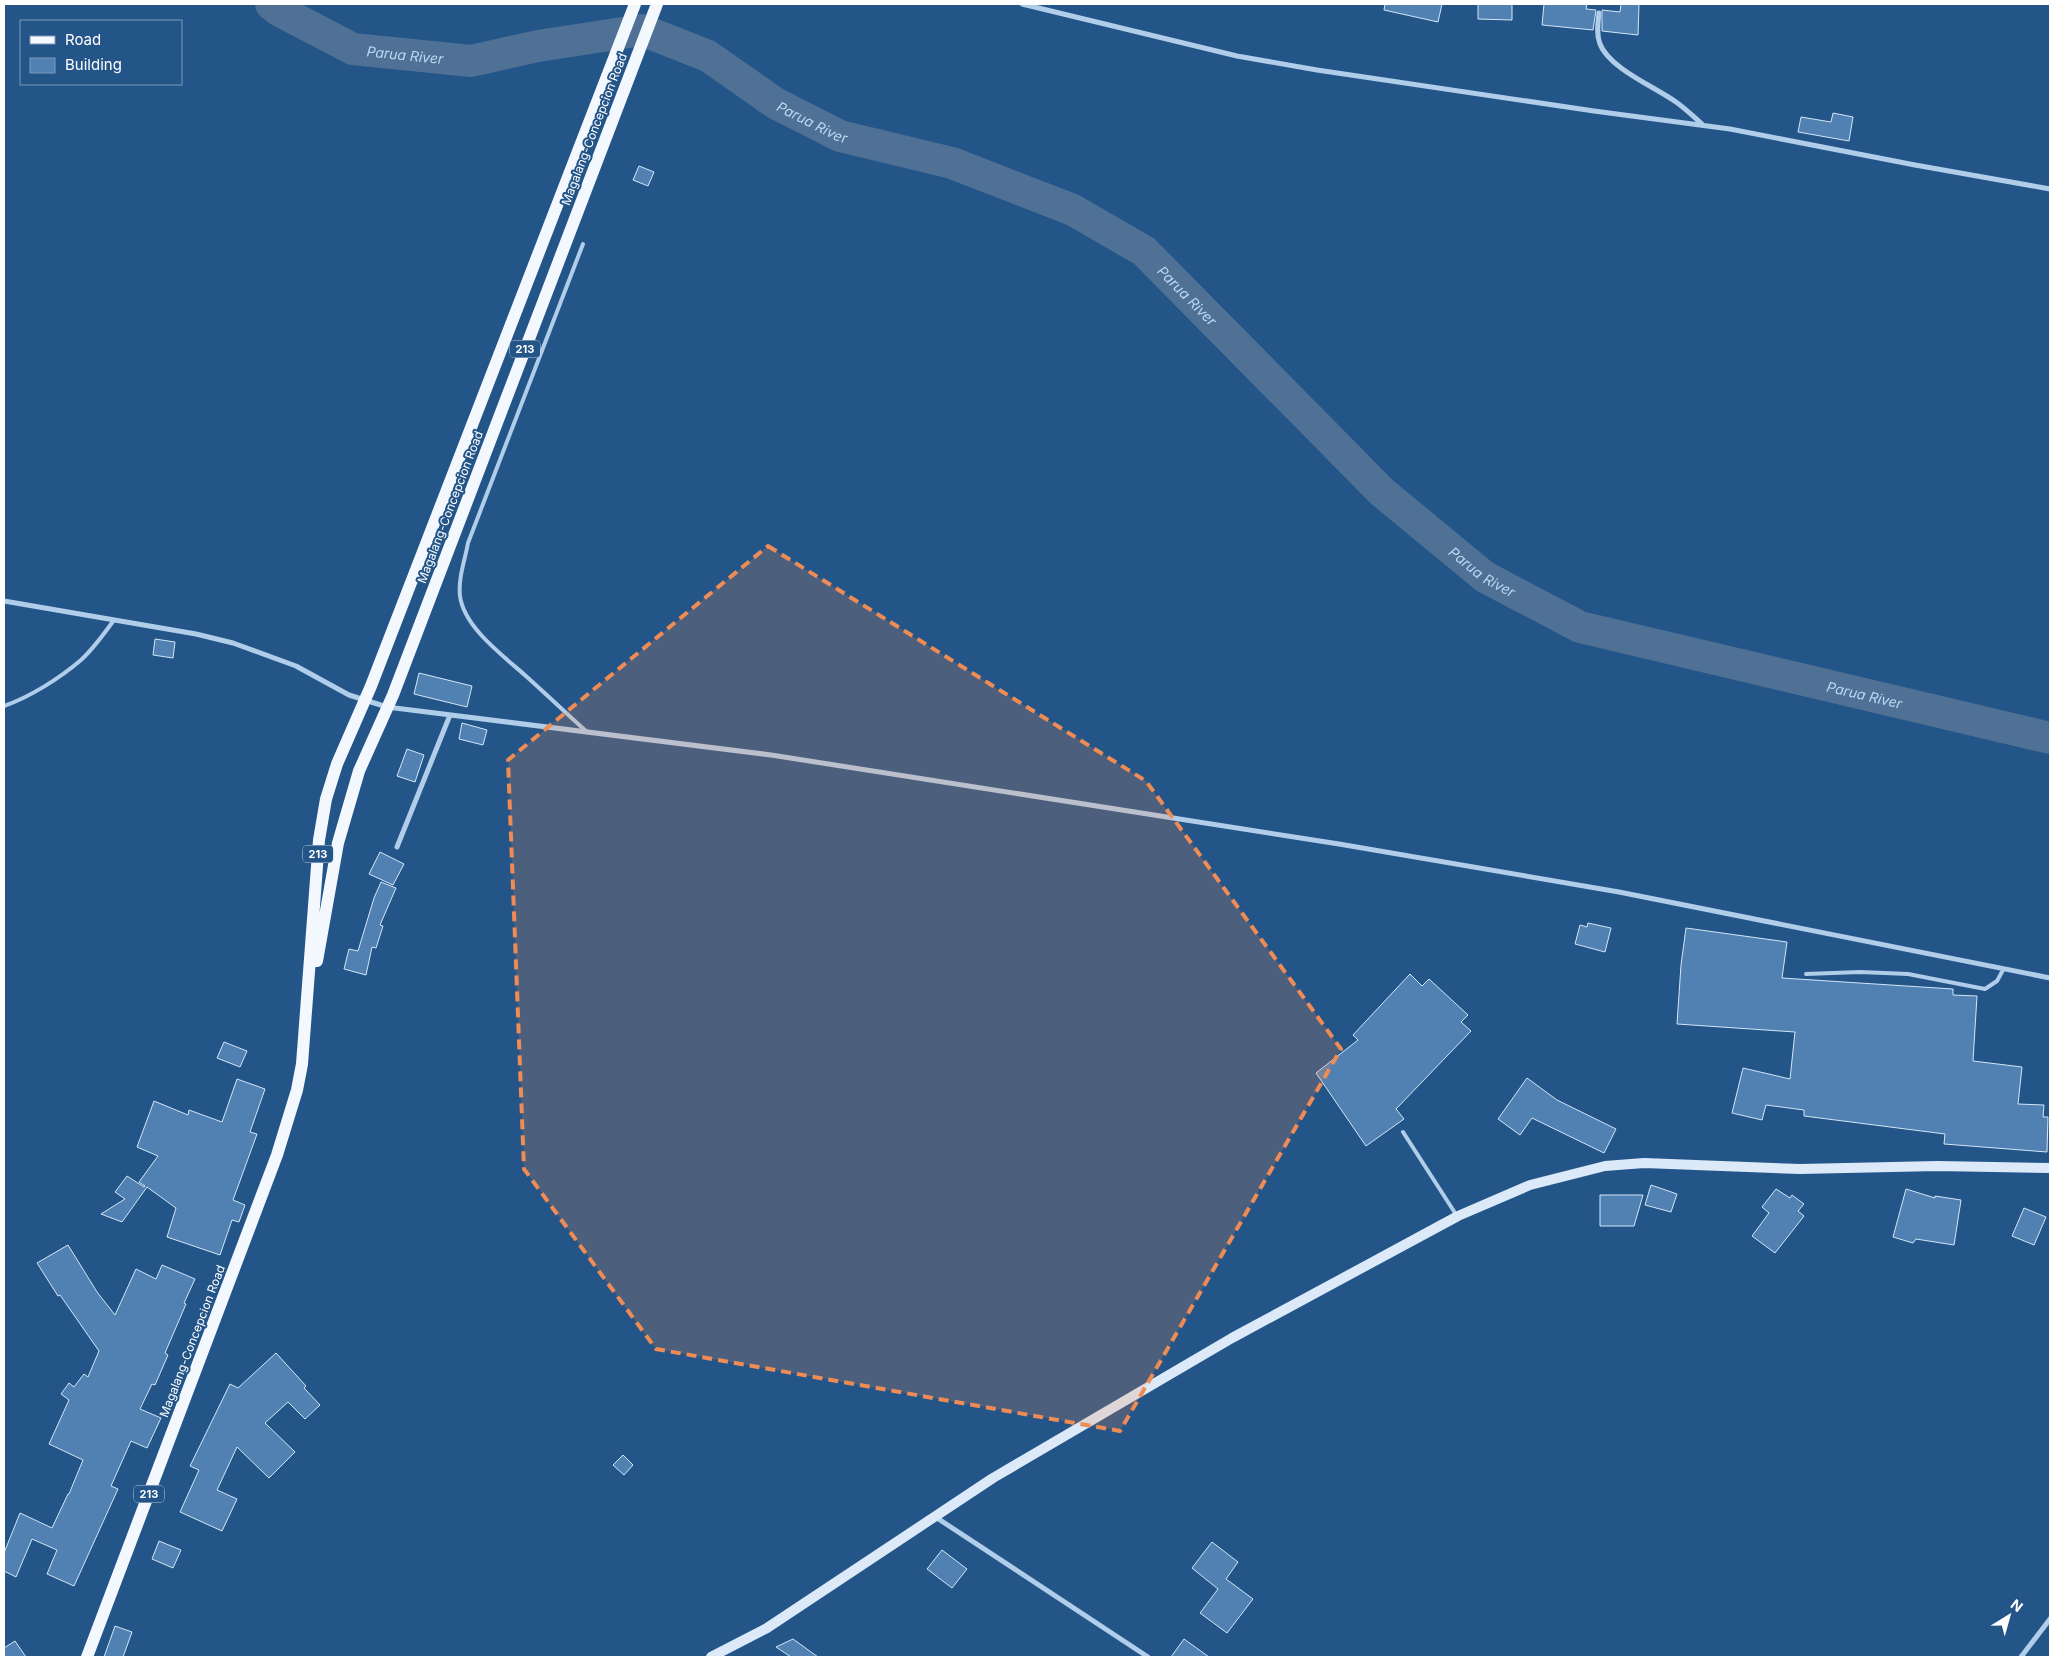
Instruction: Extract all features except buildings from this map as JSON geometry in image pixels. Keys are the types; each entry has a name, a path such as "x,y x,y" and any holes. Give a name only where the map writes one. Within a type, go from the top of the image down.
{"main road":[{"name":"Magalang-Concepcion Road","path":"87,1657 276,1155 297,1090 302,1064 305,1030 319,840 326,799 337,764 371,686 634,4"},
{"name":"Magalang-Concepcion Road","path":"305,1030 338,843 360,771 393,695 657,4"}],"street":[{"path":"1022,4 1151,37 1246,58 1594,111 1730,128 1915,165 2050,189"},
{"path":"1599,13 1597,32 1605,53 1634,77 1676,102 1703,125"},
{"path":"4,601 196,634 264,653 296,666 349,695 388,707 589,734 770,755 1349,845 1619,892 2050,978"},
{"path":"397,847 450,715"},
{"path":"711,1657 767,1628 934,1516 1048,1445 1224,1343 1458,1216 1530,1184 1605,1166 1644,1163 1800,1169 1938,1166 2050,1168"},
{"path":"934,1516 1148,1657"},
{"path":"2021,1657 2050,1619"}],"lane":[{"path":"583,244 468,543 460,582 460,596 463,609 472,624 500,653 589,734"},
{"path":"4,706 35,691 80,660 96,644 114,620"},
{"path":"1806,974 1860,972 1908,974 1985,989 1997,982 2003,970"},
{"path":"1403,1132 1458,1216"}],"highlighted area":[{"path":"768,546 1146,781 1341,1049 1120,1431 656,1349 524,1169 508,760"}],"waterway":[{"name":"Parua River","path":"271,4 280,11 353,49 471,61 538,46 642,30 708,56 775,103 840,136 952,163 1073,210 1144,251 1382,492 1485,577 1580,627 2050,738"}]}
